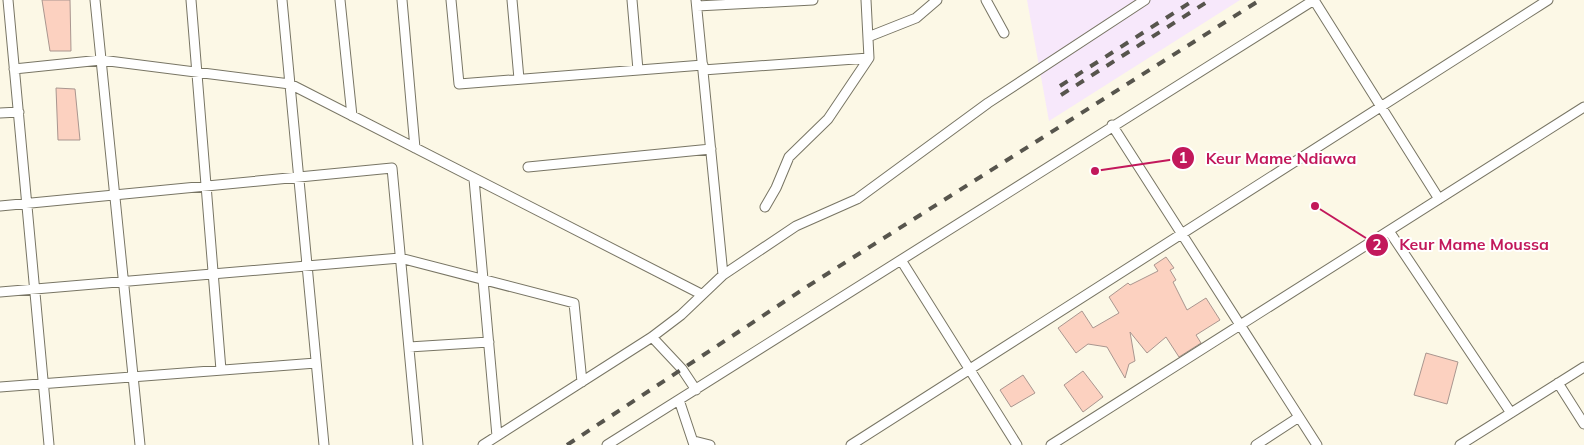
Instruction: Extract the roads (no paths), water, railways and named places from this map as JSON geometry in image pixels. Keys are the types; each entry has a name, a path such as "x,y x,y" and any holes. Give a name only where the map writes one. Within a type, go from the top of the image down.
{"street":[{"path":"8,0 50,445"},
{"path":"95,0 140,445"},
{"path":"191,0 222,370"},
{"path":"282,0 324,445"},
{"path":"340,0 352,116"},
{"path":"402,0 415,148"},
{"path":"451,0 458,84 638,70 868,58"},
{"path":"512,0 519,79"},
{"path":"632,0 638,70"},
{"path":"723,275 697,3 813,0"},
{"path":"765,207 776,188 789,157 828,119 868,58 866,0"},
{"path":"868,37 916,18 937,0"},
{"path":"986,0 1004,32"},
{"path":"483,445 652,337 681,315 723,275 796,226 857,199 988,103 1145,0"},
{"path":"607,445 1314,0 1379,108 1439,199"},
{"path":"851,445 1548,0"},
{"path":"0,32 11,31"},
{"path":"14,69 101,60 290,84 701,294"},
{"path":"1051,445 1584,108"},
{"path":"0,114 18,112"},
{"path":"1112,126 1317,445"},
{"path":"528,167 711,150"},
{"path":"0,206 392,168 418,445"},
{"path":"474,178 497,436"},
{"path":"1389,231 1511,413"},
{"path":"0,292 400,258 574,303 582,382"},
{"path":"901,260 1017,445"},
{"path":"652,337 682,369 696,390"},
{"path":"409,348 489,342"},
{"path":"0,387 316,363"},
{"path":"1460,445 1584,367"},
{"path":"1558,383 1584,424"},
{"path":"679,400 694,443 710,445"},
{"path":"1256,445 1299,417"}],"railway":[{"path":"1060,86 1194,0"},
{"path":"1061,95 1210,0"},
{"path":"567,445 808,286 1260,0"}],"place":[{"name":"Keur Mame Ndiawa","path":"1095,171"},
{"name":"Keur Mame Moussa","path":"1315,206"}]}
